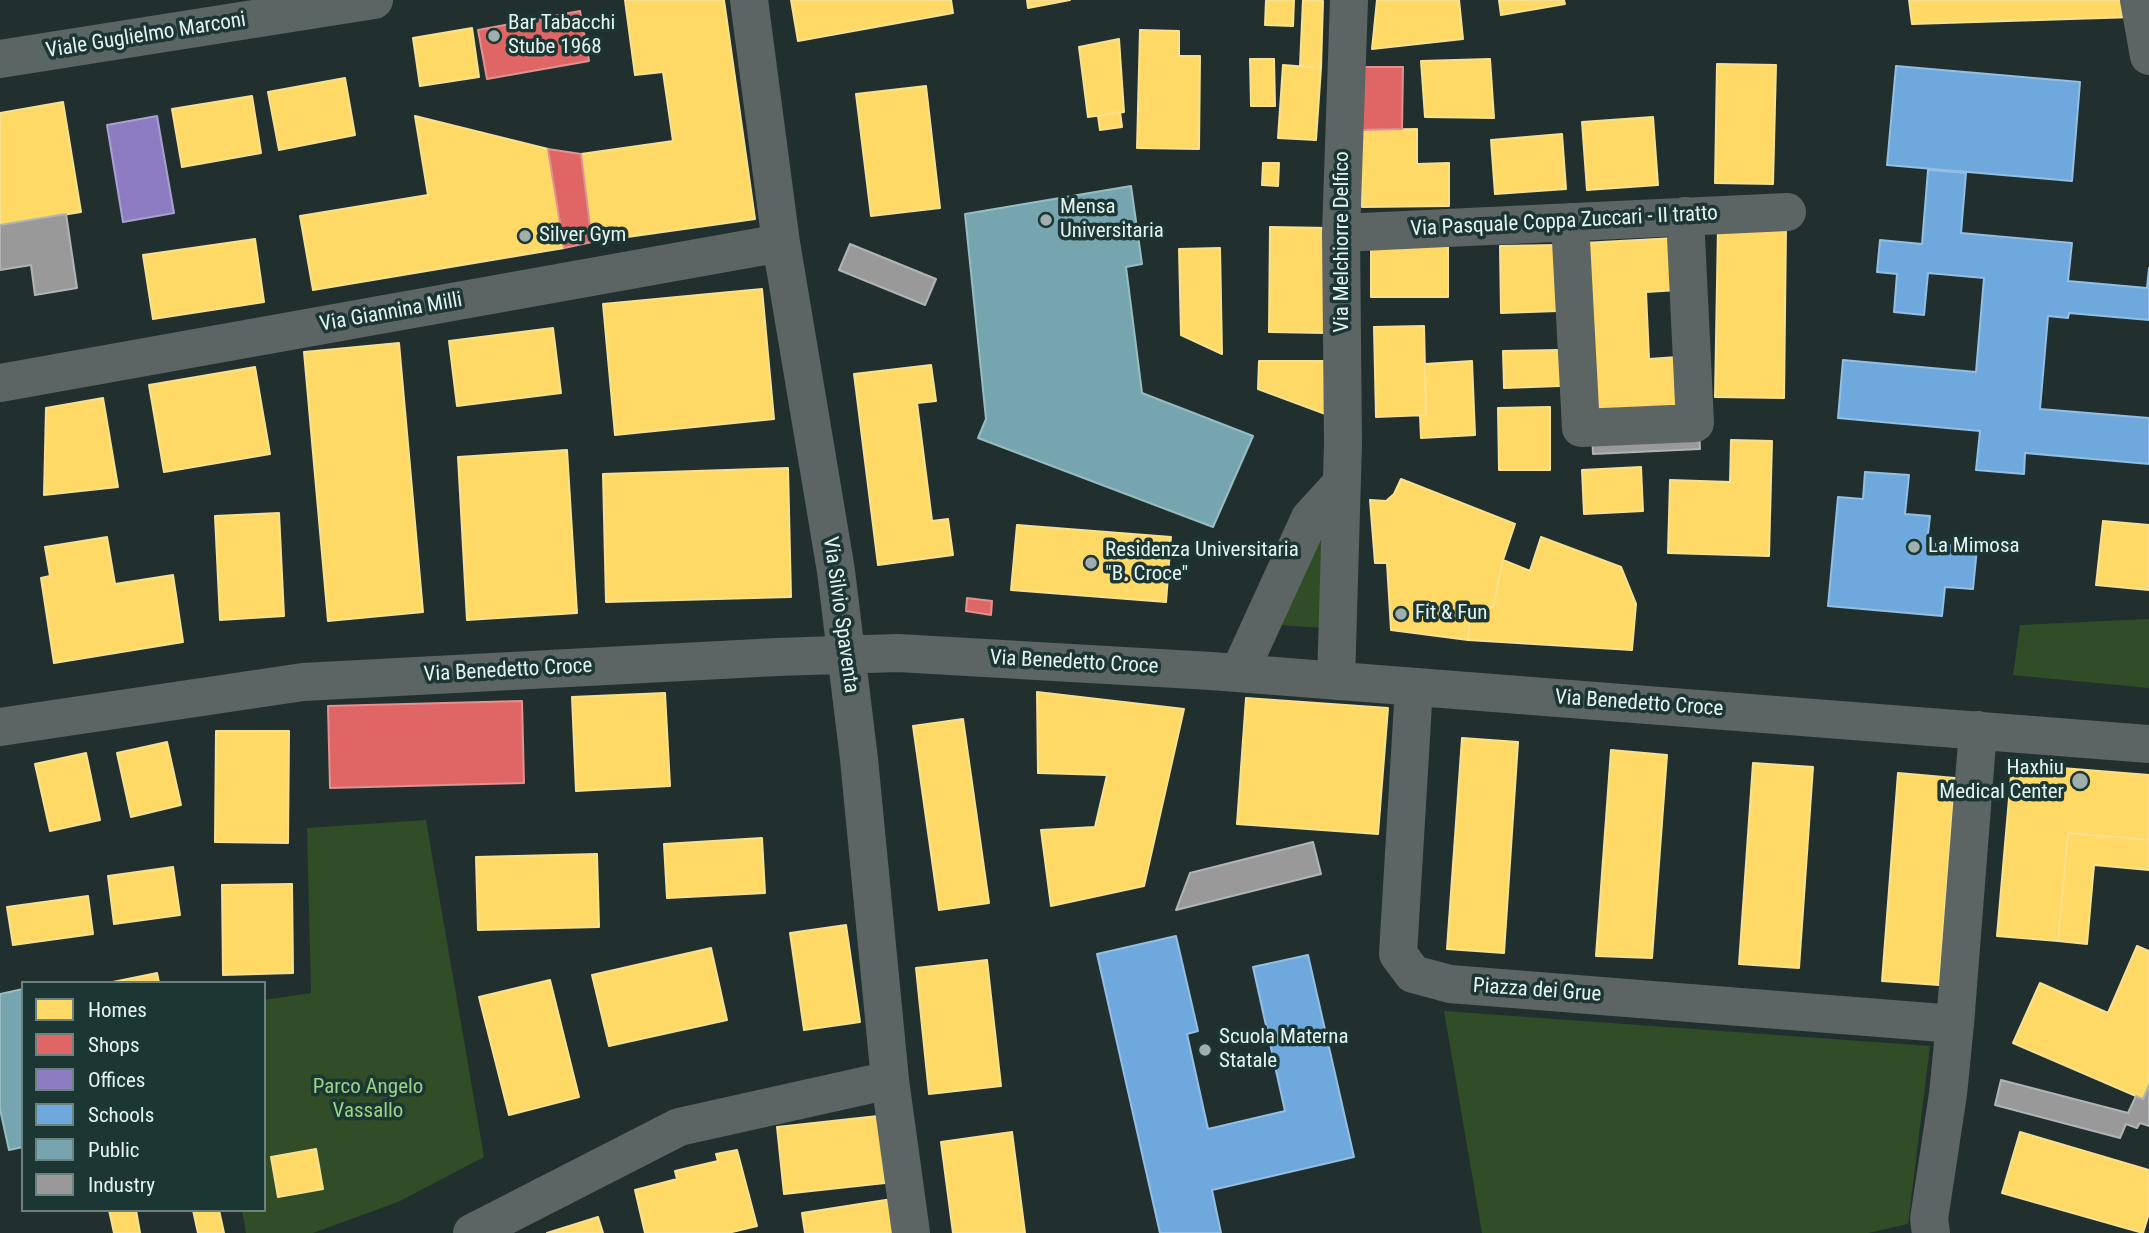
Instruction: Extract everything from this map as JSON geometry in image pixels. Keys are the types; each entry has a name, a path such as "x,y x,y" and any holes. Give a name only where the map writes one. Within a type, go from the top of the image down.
{"main road":[{"name":"Viale Guglielmo Marconi","path":"0,59 374,0"}],"street":[{"name":"Via Silvio Spaventa","path":"749,0 781,243 836,571 860,772 890,1080 911,1233"},
{"name":"Via Melchiorre Delfico","path":"1336,681 1343,444 1341,233 1349,0"},
{"path":"2139,0 2149,56"},
{"name":"Via Pasquale Coppa Zuccari - II tratto","path":"1341,233 1787,212"},
{"path":"1570,222 1581,428 1695,423 1685,216"},
{"name":"Via Giannina Milli","path":"0,383 781,243"},
{"path":"1239,673 1310,518 1341,484"},
{"name":"Via Benedetto Croce","path":"0,727 303,682 898,653 1239,673 2149,744"},
{"name":"Piazza dei Grue","path":"1414,687 1398,954 1413,974 1450,984 1955,1024"},
{"path":"1931,1233 1929,1219 1948,1094 1955,1024 1978,730"},
{"path":"472,1233 679,1127 890,1080"}],"green space":[{"path":"1323,529 1322,628 1280,625"},
{"path":"2149,619 2149,688 2013,675 2020,625"},
{"name":"Parco Angelo Vassallo","path":"426,820 484,1157 398,1202 313,1233 246,1233 242,1212 266,1212 266,1000 311,993 307,828"},
{"path":"1444,1011 1930,1046 1908,1224 1868,1233 1482,1233"}],"building: Homes":[{"path":"625,0 724,0 755,219 592,242 581,154 673,141 663,72 635,75"},
{"path":"791,0 951,0 953,13 798,41"},
{"path":"1027,0 1070,0 1028,8"},
{"path":"1266,0 1294,0 1293,26 1265,25"},
{"path":"1303,0 1323,1 1321,68 1300,66"},
{"path":"1377,0 1459,0 1463,39 1372,49"},
{"path":"1499,0 1564,0 1565,4 1501,15"},
{"path":"1909,0 2132,0 2135,17 1912,24"},
{"path":"472,28 479,77 420,86 413,38"},
{"path":"1140,30 1179,31 1179,56 1200,56 1199,149 1137,148"},
{"path":"1119,39 1124,112 1088,117 1079,47"},
{"path":"1250,59 1274,59 1275,106 1251,106"},
{"path":"1490,59 1494,118 1425,117 1421,61"},
{"path":"1717,64 1776,65 1773,184 1715,183"},
{"path":"1283,65 1321,68 1316,140 1278,138"},
{"path":"345,78 355,135 279,150 268,92"},
{"path":"926,86 940,208 871,216 856,94"},
{"path":"252,96 261,153 182,167 172,109"},
{"path":"63,102 81,212 0,225 0,113"},
{"path":"1120,112 1122,127 1100,130 1098,116"},
{"path":"415,116 548,149 564,248 313,290 300,216 428,195"},
{"path":"1653,117 1658,185 1587,190 1582,122"},
{"path":"1417,129 1417,164 1449,163 1449,206 1362,207 1361,130"},
{"path":"1562,134 1566,189 1495,194 1491,140"},
{"path":"1263,163 1279,163 1278,186 1262,185"},
{"path":"1718,226 1786,227 1784,398 1715,397"},
{"path":"1270,227 1329,228 1327,333 1269,332"},
{"path":"1675,238 1678,290 1646,292 1649,359 1678,357 1681,414 1591,419 1583,243"},
{"path":"255,239 264,302 153,319 143,255"},
{"path":"1557,245 1558,311 1501,313 1500,246"},
{"path":"1371,247 1448,247 1448,297 1371,297"},
{"path":"1220,248 1222,354 1181,335 1179,249"},
{"path":"762,289 774,419 615,435 603,304"},
{"path":"1424,326 1426,415 1376,417 1374,327"},
{"path":"553,328 561,393 457,406 449,341"},
{"path":"399,343 423,612 328,621 304,352"},
{"path":"1559,350 1560,386 1504,388 1503,351"},
{"path":"1259,361 1327,361 1328,415 1258,389"},
{"path":"1472,361 1475,435 1421,438 1420,415 1426,415 1425,364"},
{"path":"931,365 936,401 917,403 932,521 948,519 953,555 878,565 854,374"},
{"path":"255,367 270,454 164,472 149,385"},
{"path":"103,398 118,487 44,495 46,408"},
{"path":"1550,407 1550,470 1499,470 1498,408"},
{"path":"1731,440 1772,441 1769,556 1668,553 1670,480 1730,482"},
{"path":"567,450 577,613 467,620 458,457"},
{"path":"1641,467 1643,511 1584,514 1582,470"},
{"path":"788,468 791,597 606,602 603,474"},
{"path":"1401,479 1515,524 1503,560 1493,607 1471,607 1468,640 1391,630 1387,563 1375,563 1370,500 1386,501 1394,494"},
{"path":"279,513 284,616 220,620 215,516"},
{"path":"2103,521 2149,525 2149,590 2096,585"},
{"name":"Residenza Universitaria \"B. Croce\"","path":"1017,525 1171,537 1166,602 1011,590"},
{"path":"107,537 115,584 173,575 183,642 54,663 41,578 50,576 45,547"},
{"path":"1541,537 1621,567 1636,604 1632,650 1468,640 1471,607 1493,607 1503,560 1530,571"},
{"path":"1037,692 1184,709 1144,886 1051,906 1041,830 1095,827 1107,775 1038,773"},
{"path":"665,693 670,786 576,791 572,697"},
{"path":"1246,698 1388,708 1378,834 1237,824"},
{"path":"963,719 989,903 939,910 913,726"},
{"path":"216,731 289,731 288,843 215,842"},
{"path":"1462,738 1518,742 1504,953 1447,949"},
{"path":"167,742 181,805 131,817 117,753"},
{"path":"1611,750 1667,755 1652,958 1596,956"},
{"path":"86,753 100,820 50,831 35,764"},
{"path":"1753,763 1813,767 1799,968 1739,964"},
{"path":"2012,764 2149,775 2149,840 2068,833 2058,941 1997,936"},
{"path":"1898,773 1955,778 1939,985 1882,981"},
{"path":"2068,833 2149,840 2149,870 2094,865 2087,944 2058,941"},
{"path":"762,838 765,893 667,898 664,844"},
{"path":"597,854 599,927 478,930 476,857"},
{"path":"173,867 180,915 114,924 108,876"},
{"path":"292,884 293,973 223,975 222,885"},
{"path":"88,896 93,934 13,945 7,907"},
{"path":"846,925 860,1022 804,1030 790,933"},
{"path":"2137,946 2149,951 2149,1085 2143,1099 2013,1043 2040,983 2108,1013"},
{"path":"711,948 727,1020 609,1046 592,975"},
{"path":"987,960 1001,1086 929,1094 916,968"},
{"path":"157,973 159,981 118,981"},
{"path":"550,980 579,1097 509,1115 479,997"},
{"path":"878,1116 885,1183 784,1194 777,1127"},
{"path":"1012,1132 1025,1233 953,1233 941,1142"},
{"path":"2020,1132 2149,1170 2149,1213 2143,1233 2002,1193"},
{"path":"316,1149 323,1189 278,1197 271,1157"},
{"path":"737,1150 757,1226 728,1233 645,1233 635,1190 677,1179 675,1171 718,1161 716,1154"},
{"path":"892,1199 897,1233 805,1233 802,1213"},
{"path":"109,1212 136,1212 140,1233 114,1233"},
{"path":"193,1212 219,1212 224,1233 198,1233"},
{"path":"598,1217 603,1233 547,1233"}],"building: Shops":[{"path":"580,11 589,61 487,79 478,30"},
{"path":"1361,67 1403,67 1402,129 1361,130"},
{"path":"548,149 581,154 592,242 564,248"},
{"path":"967,598 992,601 991,615 966,611"},
{"path":"522,701 524,783 330,788 328,706"}],"building: Offices":[{"path":"157,116 174,213 123,222 107,125"}],"building: Schools":[{"path":"1896,66 2080,82 2072,181 1887,165"},
{"path":"1928,170 1966,173 1961,233 2072,243 2068,281 2147,288 2149,268 2149,320 2069,313 2068,318 2048,316 2040,409 2149,418 2149,464 2025,453 2024,474 1976,470 1980,431 1838,418 1843,360 1976,372 1984,278 1928,273 1924,315 1894,312 1897,274 1877,272 1880,240 1922,244"},
{"path":"1865,472 1909,475 1905,514 1930,516 1927,543 1977,548 1973,589 1945,587 1942,616 1828,606 1838,497 1863,499"},
{"path":"1176,936 1198,1031 1187,1034 1208,1129 1285,1111 1253,967 1308,955 1354,1157 1212,1190 1221,1233 1160,1233 1097,954"}],"building: Public":[{"path":"1131,186 1142,264 1126,267 1142,393 1253,436 1213,527 978,438 986,419 965,214"},
{"path":"21,989 21,1147 9,1150 0,1109 0,994"}],"building: Industry":[{"path":"66,214 77,288 35,295 31,265 0,270 0,225"},
{"path":"850,244 936,279 925,305 839,270"},
{"path":"1699,427 1700,449 1593,454 1592,433"},
{"path":"1313,842 1321,874 1176,910 1190,873"},
{"path":"2001,1080 2128,1113 2136,1096 2143,1099 2149,1085 2149,1126 2140,1123 2137,1128 2126,1124 2120,1138 1995,1105"}],"place":[{"name":"Bar Tabacchi Stube 1968","path":"494,36"},
{"name":"Mensa Universitaria","path":"1046,220"},
{"name":"Silver Gym","path":"525,236"},
{"name":"La Mimosa","path":"1914,547"},
{"name":"Residenza Universitaria \"B. Croce\"","path":"1091,563"},
{"name":"Fit & Fun","path":"1401,614"},
{"name":"Haxhiu Medical Center","path":"2080,781"},
{"name":"Scuola Materna Statale","path":"1205,1050"}]}
